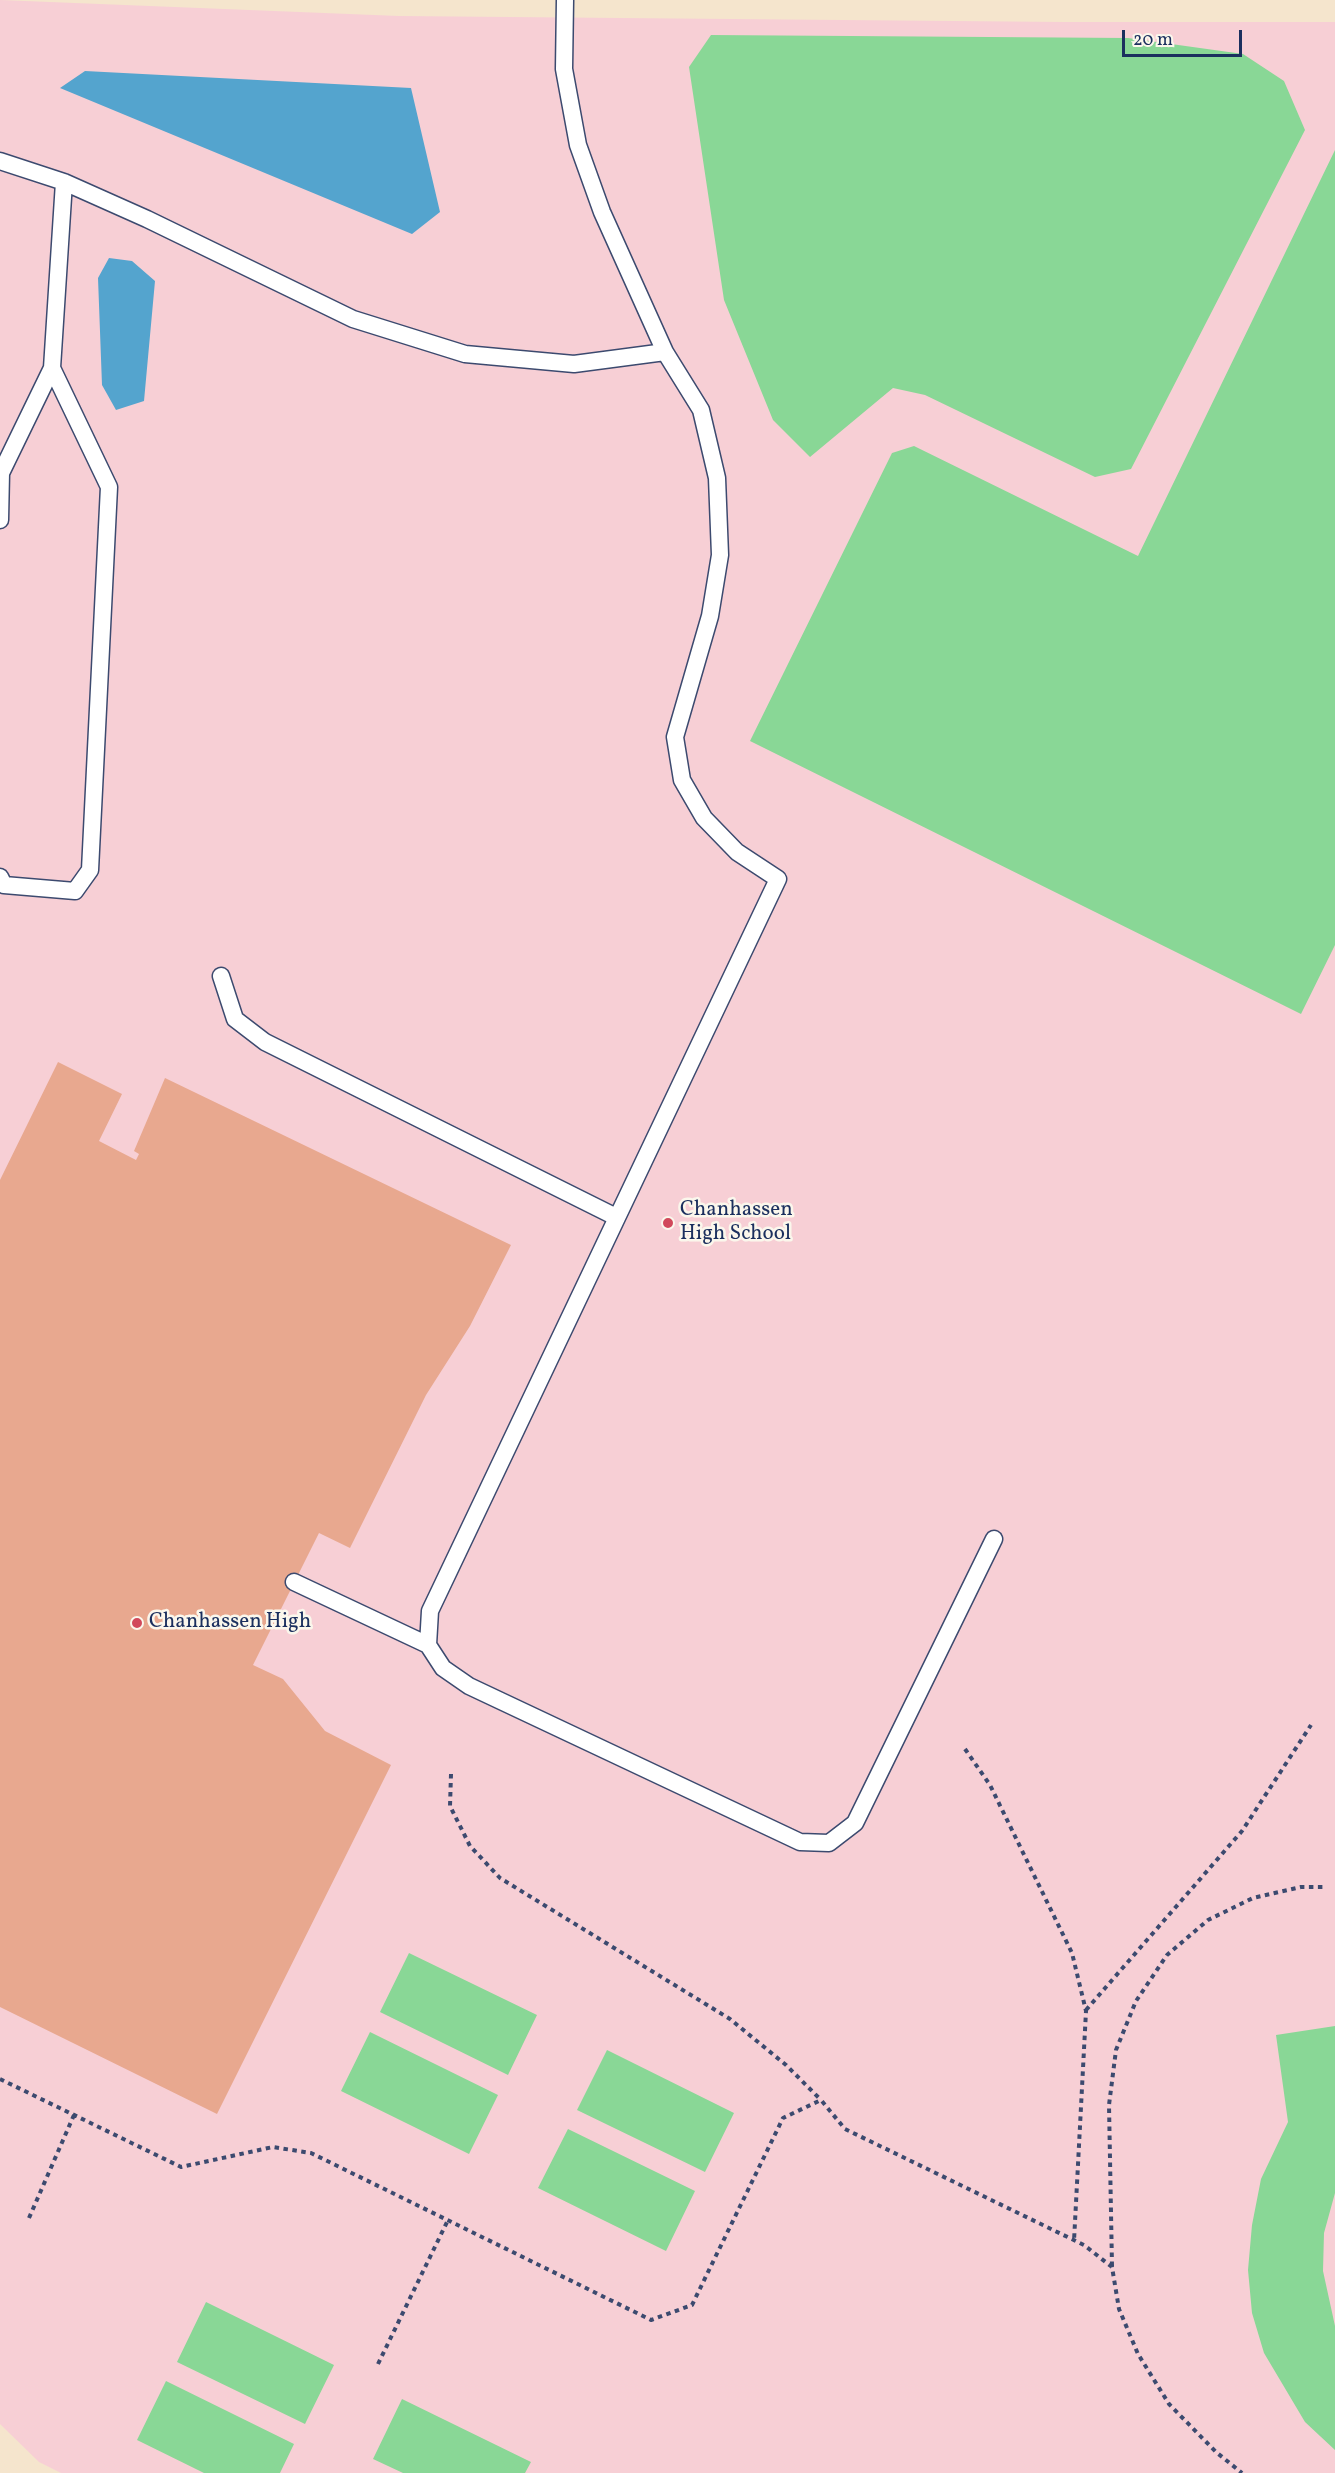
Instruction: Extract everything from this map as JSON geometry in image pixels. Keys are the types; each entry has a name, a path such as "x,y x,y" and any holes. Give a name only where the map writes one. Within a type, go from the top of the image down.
{"lane":[{"path":"428,1645 430,1611 778,879 736,852 704,818 682,780 675,737 710,616 720,555 717,478 701,410 665,352 602,212 578,145 564,69 565,0"},
{"path":"0,161 64,182 157,224 353,319 465,354 574,363 665,352"},
{"path":"0,520 1,473 52,368 64,182"},
{"path":"0,877 4,885 75,891 90,870 109,487 52,368"},
{"path":"221,976 235,1019 265,1042 616,1217"},
{"path":"294,1582 428,1645 443,1668 469,1686 800,1842 829,1843 855,1823 994,1539"}],"path":[{"path":"1086,2011 1242,1831 1311,1725"},
{"path":"965,1749 990,1785 1072,1953 1086,2011 1074,2241"},
{"path":"451,1774 450,1806 471,1846 500,1878 730,2019 786,2065 821,2100 845,2129 1084,2245 1112,2267"},
{"path":"1242,2473 1216,2452 1170,2404 1144,2364 1119,2309 1112,2267 1109,2105 1116,2050 1136,2001 1167,1955 1208,1920 1253,1898 1301,1887 1326,1887"},
{"path":"0,2079 181,2167 273,2147 311,2154 651,2320 692,2305 783,2118 821,2100"},
{"path":"29,2218 74,2115"},
{"path":"378,2364 448,2220"}],"shaded area":[{"name":"Chanhassen High School","path":"0,0 399,16 1335,22 1335,2473 61,2473 39,2462 0,2424"}],"green space":[{"path":"711,35 1128,38 1243,54 1284,81 1305,130 1131,469 1095,477 925,395 893,388 810,457 773,420 724,300 689,67"},
{"path":"1335,150 1335,945 1301,1014 750,741 892,453 914,446 1138,556"},
{"path":"409,1953 537,2015 508,2075 380,2012"},
{"path":"1335,2026 1335,2193 1324,2233 1323,2271 1335,2326 1335,2450 1305,2422 1264,2353 1252,2313 1248,2270 1252,2225 1261,2179 1288,2122 1276,2035"},
{"path":"370,2032 498,2095 469,2154 341,2091"},
{"path":"607,2050 734,2113 705,2172 577,2110"},
{"path":"568,2129 695,2191 666,2251 538,2188"},
{"path":"206,2302 334,2365 305,2424 177,2362"},
{"path":"166,2381 294,2444 280,2473 204,2473 137,2440"},
{"path":"402,2399 531,2462 525,2473 403,2473 373,2459"}],"water":[{"path":"85,71 411,88 440,212 412,234 60,88"},
{"path":"109,258 132,261 155,281 144,401 116,410 102,385 98,278"}],"building":[{"name":"Chanhassen High","path":"58,1062 122,1094 99,1141 136,1160 139,1154 134,1151 165,1078 511,1245 470,1326 426,1395 350,1548 319,1533 253,1665 283,1679 325,1731 391,1765 217,2114 0,2007 0,1180"}],"place":[{"name":"Chanhassen High School","path":"668,1223"},
{"name":"Chanhassen High","path":"137,1623"}]}
